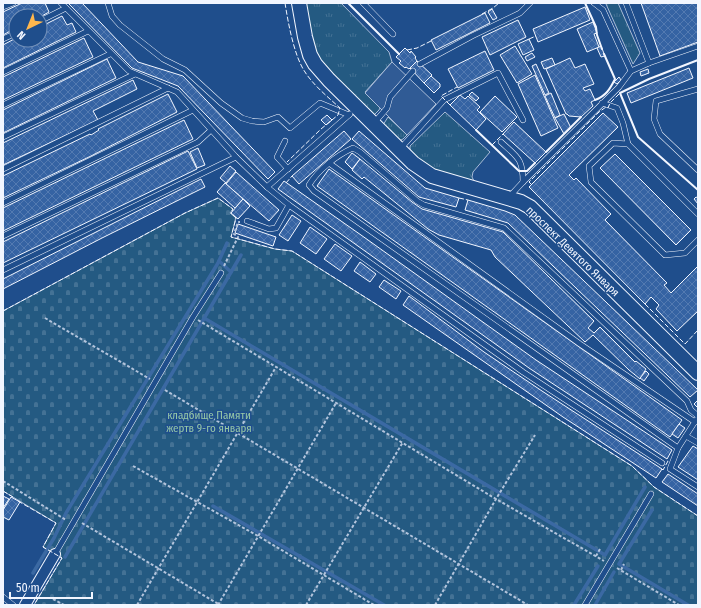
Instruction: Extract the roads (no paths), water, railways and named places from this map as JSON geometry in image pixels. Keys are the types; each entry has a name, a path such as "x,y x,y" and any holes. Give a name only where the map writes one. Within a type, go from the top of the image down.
{"street":[{"name":"проспект Девятого Января","path":"298,3 304,37 310,55 321,72 353,112 373,123 420,169 432,176 521,202 530,207 697,371"},
{"path":"26,605 55,554"}],"lane":[{"path":"3,7 13,3"},
{"path":"61,3 129,72 176,92 236,157 267,187 289,205 523,372 662,463"},
{"path":"108,3 112,16 120,25 163,59 185,70 221,103 242,118 264,122 278,117 290,128 320,103 353,112"},
{"path":"363,3 393,34"},
{"path":"420,64 472,36 520,13 530,3"},
{"path":"594,3 603,10 631,71"},
{"path":"626,3 648,63"},
{"path":"48,17 66,8"},
{"path":"3,72 88,31"},
{"path":"508,198 619,87 631,71 648,63 698,46"},
{"path":"3,105 110,54"},
{"path":"373,123 387,108 390,97 412,71"},
{"path":"399,150 444,100 498,73 524,120"},
{"path":"3,137 135,74"},
{"path":"3,169 168,88"},
{"path":"698,89 656,101 654,120 660,134 698,170"},
{"path":"602,103 617,108 623,123 628,144 698,214"},
{"path":"3,202 193,110"},
{"path":"267,187 353,112"},
{"path":"3,236 198,142 211,130"},
{"path":"285,141 277,157 288,169"},
{"path":"501,142 520,160 523,171 523,182"},
{"path":"628,144 613,143 589,166 591,182 665,255 685,253 698,240"},
{"path":"678,448 314,191 308,185 313,178 329,164 347,151 354,148 417,201 424,205 504,228 687,401 697,419"},
{"path":"3,270 236,157"},
{"path":"329,164 580,344 697,419"},
{"path":"247,221 269,229 276,228 289,205"},
{"path":"55,554 193,317 221,273"},
{"path":"697,419 678,448 670,469 698,487"},
{"path":"686,436 698,443"},
{"path":"586,605 651,494"},
{"path":"3,597 13,605"}],"waterway":[{"path":"33,573 54,538 66,513 218,263 227,243"},
{"path":"65,557 241,255"},
{"path":"219,261 231,272"},
{"path":"204,318 605,555 645,487"},
{"path":"213,506 384,605"},
{"path":"652,510 619,564 688,605"},
{"path":"574,605 598,566"},
{"path":"595,605 614,572"}],"park label":[{"name":"кладбище Памяти жертв 9-го января","path":"209,421"}]}
